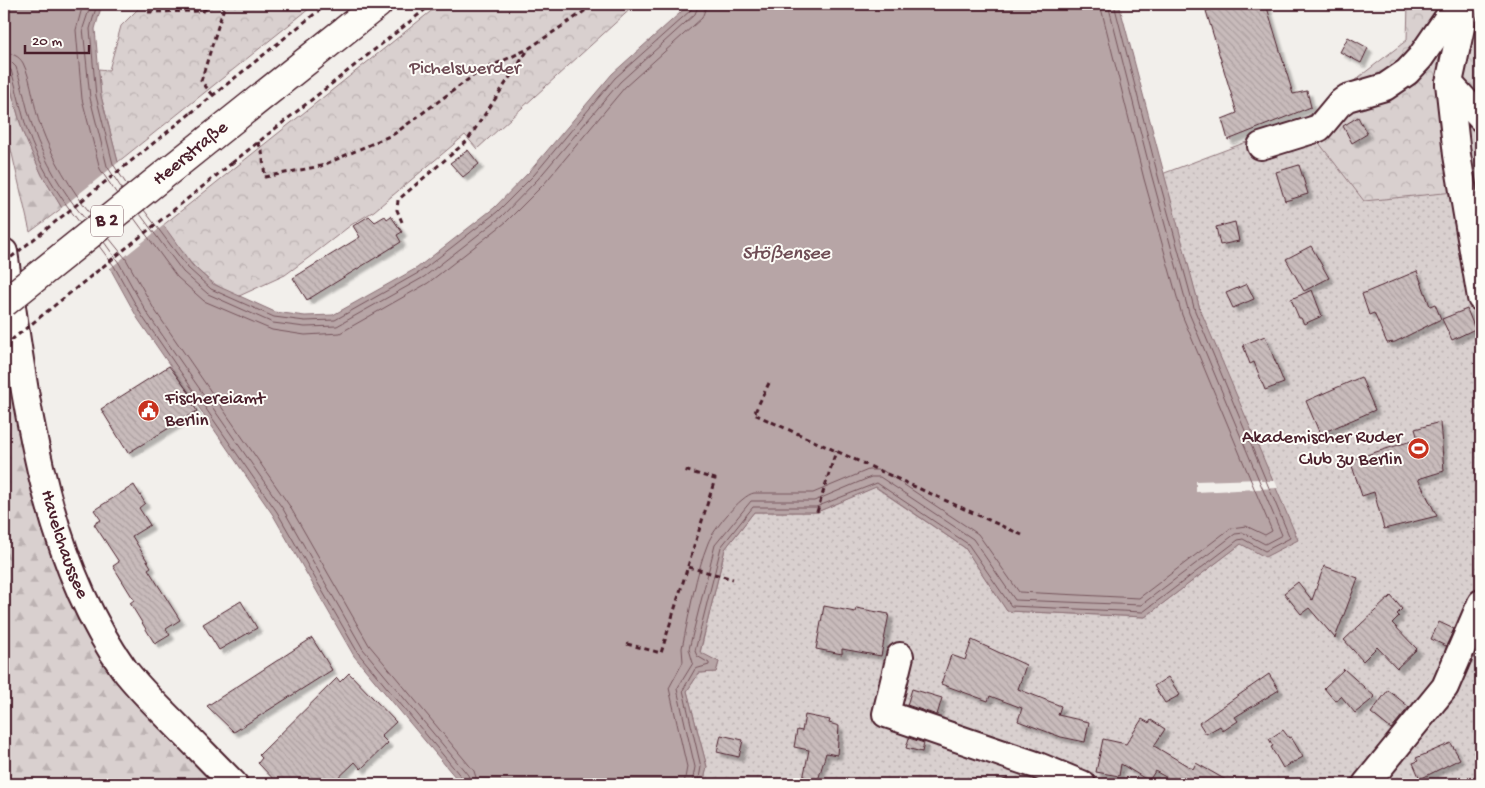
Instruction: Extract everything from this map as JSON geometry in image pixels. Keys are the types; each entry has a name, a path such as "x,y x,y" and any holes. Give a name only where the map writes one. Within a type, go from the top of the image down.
{"main road":[{"name":"Heerstraße","path":"4,303 378,4"}],"street":[{"path":"1465,8 1449,83 1457,155 1481,298"},
{"path":"1261,146 1319,128 1339,104 1347,98 1385,87 1407,72 1420,58 1451,13 1465,8"},
{"path":"1449,83 1481,118"},
{"name":"Havelchaussee","path":"4,252 23,379 42,476 57,528 76,580 98,626 125,670 234,784"},
{"path":"1366,784 1445,686 1481,603"},
{"path":"900,656 886,714 1036,765 1082,784"}],"path":[{"path":"148,12 203,11 214,4"},
{"path":"213,96 201,81 225,4"},
{"path":"4,264 327,4"},
{"path":"4,346 432,4"},
{"path":"258,142 262,151 265,177 321,166 394,134 477,73 528,49 595,4"},
{"path":"402,222 397,210 398,200 467,141 528,49"},
{"path":"768,383 754,414 1022,535"},
{"path":"817,512 836,451"},
{"path":"627,644 661,653 715,479 684,470"},
{"path":"688,567 733,579"}],"green space":[{"path":"143,4 315,4 118,162 101,96 98,69 109,70 121,26"},
{"name":"Pichelswerder","path":"440,4 636,4 477,149 465,135 374,211 351,225 285,275 237,297 203,275 162,226"},
{"path":"1408,4 1481,4 1481,249 1454,192 1364,201 1302,121 1407,40"},
{"path":"4,64 23,133 42,175 62,208 30,232 4,119"},
{"path":"1302,121 1454,192 1481,249 1481,784 703,784 707,767 687,691 699,673 716,672 719,662 700,653 725,549 754,512 817,512 875,487 965,548 1007,611 1145,617 1241,544 1200,309 1162,174"},
{"path":"9,350 64,580 217,784 4,784 4,354"}],"water":[{"name":"Stößensee","path":"4,4 102,4 95,29 101,96 118,162 192,265 213,284 275,312 305,316 333,315 417,268 494,208 530,171 612,74 690,4 1119,4 1200,309 1298,540 1265,557 1241,544 1145,617 1007,611 965,548 876,487 817,512 754,512 725,549 700,652 719,662 716,672 699,673 687,691 707,767 703,784 461,784 354,656 273,515 138,319 110,268 62,208 42,175 23,133 4,64"}],"pier":[{"path":"120,161 164,225 108,270 60,209"},
{"path":"1261,479 1261,481 1275,481 1278,488 1196,492 1196,481"}],"building":[{"path":"1230,4 1266,4 1293,94 1307,91 1311,107 1228,140 1222,119 1237,113 1206,11"},
{"path":"1348,37 1368,48 1361,63 1340,52"},
{"path":"1358,117 1367,134 1352,143 1343,126"},
{"path":"468,150 479,164 463,177 450,163"},
{"path":"1299,165 1308,194 1285,201 1276,172"},
{"path":"369,216 375,222 385,216 387,219 391,216 402,232 397,235 401,242 307,300 293,278 360,237 353,226"},
{"path":"1235,222 1239,241 1220,245 1216,227"},
{"path":"1311,246 1329,278 1304,291 1286,259"},
{"path":"1417,271 1430,306 1435,304 1441,319 1395,342 1387,343 1374,313 1369,315 1362,294"},
{"path":"1247,284 1254,299 1233,308 1226,293"},
{"path":"1312,290 1322,316 1304,324 1301,318 1299,318 1291,299"},
{"path":"1467,309 1475,329 1452,340 1442,319"},
{"path":"1265,336 1284,383 1265,390 1254,362 1250,364 1243,345"},
{"name":"Fischereiamt Berlin","path":"169,366 190,394 189,398 197,411 128,453 101,409"},
{"path":"1361,377 1375,410 1320,434 1306,401"},
{"name":"Akademischer Ruder Club zu Berlin","path":"1440,422 1444,471 1418,479 1437,516 1384,529 1374,492 1362,496 1350,460 1418,439 1415,429"},
{"path":"134,485 145,503 139,508 150,525 132,536 151,567 148,569 180,620 166,629 170,635 155,644 130,603 134,600 113,566 119,562 94,524 101,520 94,510"},
{"path":"1324,566 1358,578 1335,638 1309,608 1301,614 1284,593 1298,582 1312,600"},
{"path":"1391,596 1402,609 1397,614 1399,616 1392,623 1417,649 1397,668 1377,647 1363,661 1344,640"},
{"path":"241,601 257,628 219,650 203,624"},
{"path":"824,606 855,612 856,608 889,614 881,656 842,649 842,654 816,649"},
{"path":"1439,622 1454,629 1446,646 1431,639"},
{"path":"312,638 332,670 234,732 207,706"},
{"path":"972,640 1026,665 1018,689 1061,706 1058,715 1089,722 1085,742 1061,737 1018,721 1022,708 990,696 988,701 941,684 951,655 965,660"},
{"path":"1344,669 1375,697 1355,713 1341,696 1335,701 1324,688"},
{"path":"349,673 396,722 381,736 388,743 361,769 355,762 332,784 278,784 258,763 262,758 259,755 337,678 340,682"},
{"path":"1269,674 1279,690 1235,717 1238,721 1223,731 1220,726 1206,734 1199,723"},
{"path":"1168,677 1180,695 1165,703 1154,686"},
{"path":"912,689 942,698 937,715 907,705"},
{"path":"1388,690 1409,707 1391,729 1371,713"},
{"path":"805,715 830,720 829,723 839,726 837,755 826,753 817,784 802,784 809,750 794,747 797,730 802,731"},
{"path":"1142,719 1149,723 1151,720 1165,729 1154,746 1193,769 1196,763 1233,784 1178,784 1155,771 1149,781 1121,764 1119,776 1096,772 1103,739 1126,744"},
{"path":"1283,730 1289,738 1291,737 1303,757 1283,768 1271,747 1273,746 1269,739"},
{"path":"721,735 743,740 739,757 717,752"},
{"path":"909,738 924,743 922,752 906,748"},
{"path":"1451,743 1460,759 1420,779 1413,763 1418,761 1416,758"}],"place":[{"name":"Fischereiamt Berlin","path":"149,410"},
{"name":"Akademischer Ruder Club zu Berlin","path":"1418,449"}]}
